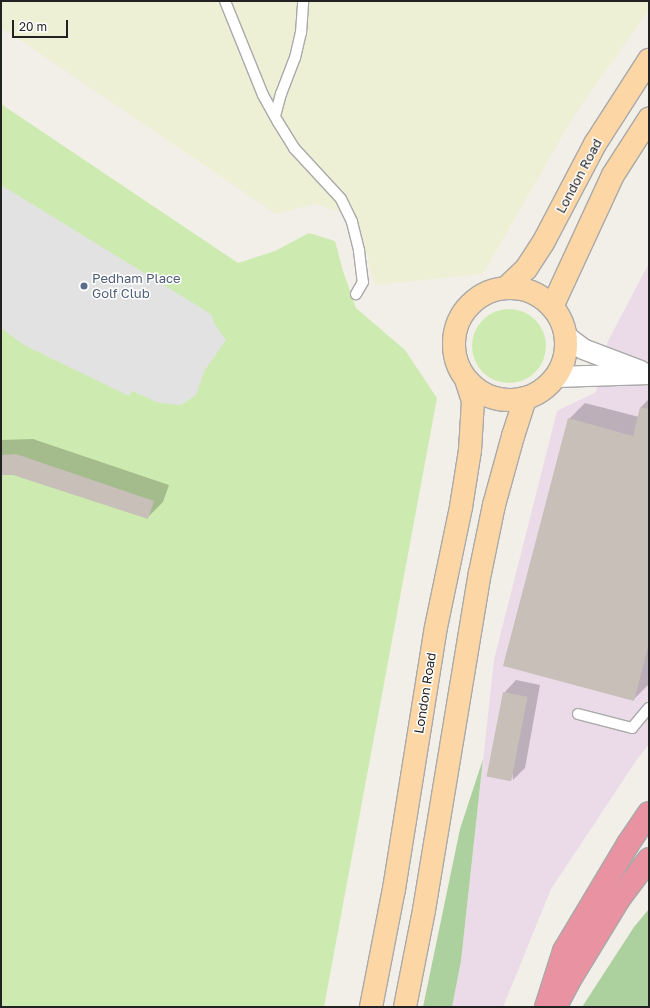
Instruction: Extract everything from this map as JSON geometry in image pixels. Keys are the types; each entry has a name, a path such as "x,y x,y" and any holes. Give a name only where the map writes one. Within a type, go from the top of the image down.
{"highway":[{"path":"546,1007 564,952 628,844 649,813"},
{"path":"556,1007 569,981 619,899 649,859"}],"main road":[{"name":"London Road","path":"506,288 526,269 543,243 595,144 649,60"},
{"path":"552,307 613,175 649,119"},
{"path":"506,288 531,292 543,298 552,307 561,320 566,336 566,351 563,365 556,377 547,387 525,399 509,401 493,398 478,391 466,380 459,369 455,356 454,342 456,328 462,315 471,304 481,296 493,290 506,288"},
{"name":"London Road","path":"371,1007 394,890 436,627 461,507 470,450 473,401 466,380"},
{"path":"404,1007 424,910 453,724 480,573 494,505 512,436 525,399"}],"street":[{"path":"566,336 583,349 649,374"},
{"path":"556,377 649,374"}],"lane":[{"path":"225,1 251,67 275,116 294,148 341,199 352,222 359,252 363,282 356,294"},
{"path":"275,116 281,94 295,58 301,33 303,1"},
{"path":"578,714 632,728 649,708"}],"shaded area":[{"name":"Pedham Place Golf Club","path":"1,185 211,314 214,323 226,340 205,370 196,395 181,405 159,403 132,391 129,396 24,345 1,328"},
{"path":"649,263 649,744 636,761 551,889 503,1007 452,1007 461,961 494,660 557,411 596,392 608,341"}],"green space":[{"path":"1,1 649,1 649,10 575,114 483,274 375,285 357,218 315,204 276,214 1,27"},
{"path":"1,104 238,263 275,251 309,233 335,241 343,271 356,308 405,350 437,398 324,1007 1,1007"},
{"path":"509,309 530,315 540,325 546,346 540,367 530,377 509,383 488,377 478,367 472,346 478,325 488,315"},
{"path":"483,759 461,961 452,1007 423,1007 460,829"},
{"path":"649,909 649,1007 582,1007 634,927"}],"building":[{"path":"640,407 649,409 649,643 634,701 503,666 568,418 633,436"},
{"path":"16,454 154,501 148,519 13,475 1,475 1,455"},
{"path":"503,692 528,697 511,781 487,776"}],"place":[{"name":"Pedham Place Golf Club","path":"84,286"}]}
